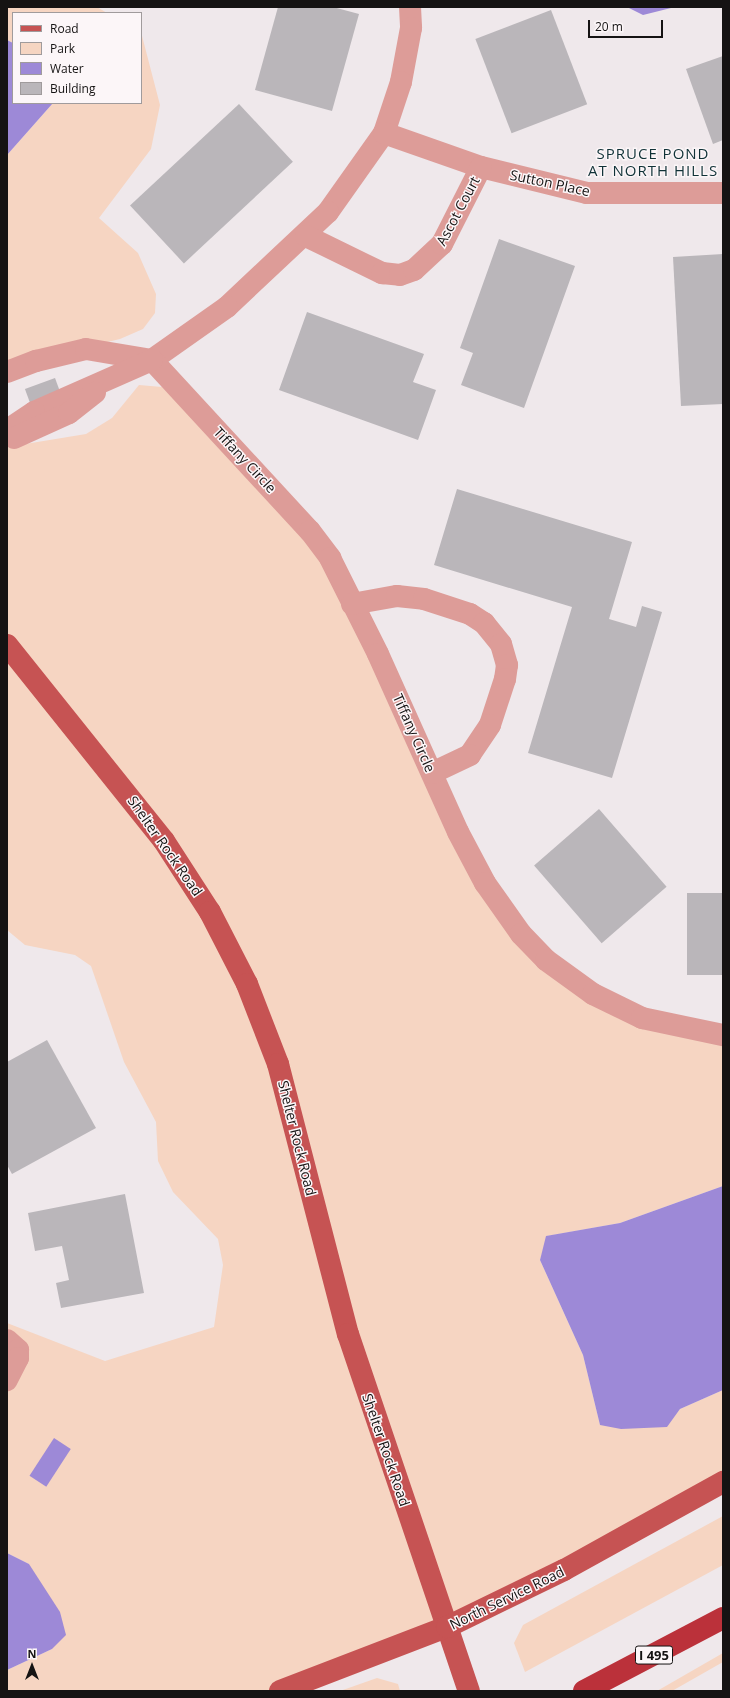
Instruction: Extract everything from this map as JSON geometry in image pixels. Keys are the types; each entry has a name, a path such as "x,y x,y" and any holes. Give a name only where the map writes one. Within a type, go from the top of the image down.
{"highway":[{"name":"I 495","path":"584,1691 723,1618"}],"main road":[{"name":"Shelter Rock Road","path":"7,645 164,841 210,912 247,984 278,1064 348,1334 466,1681"},
{"name":"North Service Road","path":"280,1691 447,1627 564,1570 723,1482"}],"street":[{"path":"7,430 34,412 152,360 227,307 306,236 328,212 384,133 401,82 412,28 410,7"},
{"name":"Sutton Place","path":"384,133 481,167 587,193 723,192"},
{"name":"Ascot Court","path":"306,236 382,274 400,275 414,270 442,244 481,167"},
{"path":"7,372 36,361 86,349 152,360"},
{"name":"Tiffany Circle","path":"152,360 310,531 330,558 485,883 521,934 546,960 593,994 642,1018 723,1034"},
{"path":"7,440 70,413 116,376"},
{"path":"352,604 396,596 424,599 470,614 484,623 501,644 507,665 505,678 490,725 470,755 432,773"},
{"path":"7,1340 18,1350 18,1358 7,1380"}],"green space":[{"path":"7,7 97,7 105,12 12,12 12,42 7,40"},
{"path":"142,36 160,105 151,149 99,218 138,253 156,294 155,313 143,329 120,339 7,366 7,155 52,104 142,104"},
{"path":"139,385 162,387 310,531 485,883 593,994 723,1035 723,1186 620,1223 547,1236 540,1260 583,1355 600,1425 666,1427 680,1409 723,1390 723,1482 564,1570 280,1691 7,1691 7,1670 52,1649 29,1564 7,1553 7,1323 105,1361 214,1327 223,1265 218,1239 173,1192 158,1161 156,1122 124,1062 91,966 75,955 25,945 7,930 7,447 86,434 112,418"},
{"path":"723,1516 723,1565 525,1672 514,1643 523,1625"},
{"path":"723,1653 723,1662 672,1691 657,1691"},
{"path":"377,1678 398,1684 400,1691 340,1691"}],"water":[{"path":"627,7 675,7 643,15"},
{"path":"7,40 12,42 12,104 52,104 7,155"},
{"path":"723,1186 723,1390 680,1409 667,1427 621,1429 600,1425 583,1355 540,1260 546,1236 620,1223"},
{"path":"54,1438 71,1449 46,1487 29,1476"},
{"path":"7,1553 29,1564 60,1612 66,1635 52,1649 7,1670"}],"building":[{"path":"278,7 333,7 359,14 332,111 255,90"},
{"path":"551,10 587,104 512,133 475,39"},
{"path":"723,56 723,140 713,144 686,69"},
{"path":"239,104 293,162 184,263 130,206"},
{"path":"499,239 575,266 524,408 461,385 473,353 460,348"},
{"path":"723,254 723,404 681,406 673,257"},
{"path":"307,312 424,354 413,382 436,390 418,440 279,390"},
{"path":"55,378 60,392 30,403 25,389"},
{"path":"457,489 632,542 609,619 636,627 642,606 662,612 612,778 528,753 572,607 434,565"},
{"path":"599,809 667,887 602,943 534,865"},
{"path":"687,893 723,893 723,975 687,975"},
{"path":"47,1040 96,1128 12,1174 7,1165 7,1062"},
{"path":"125,1194 144,1293 61,1308 56,1283 69,1280 62,1246 35,1251 28,1213"}],"district":[{"name":"SPRUCE POND AT NORTH HILLS","path":"653,162"}]}
